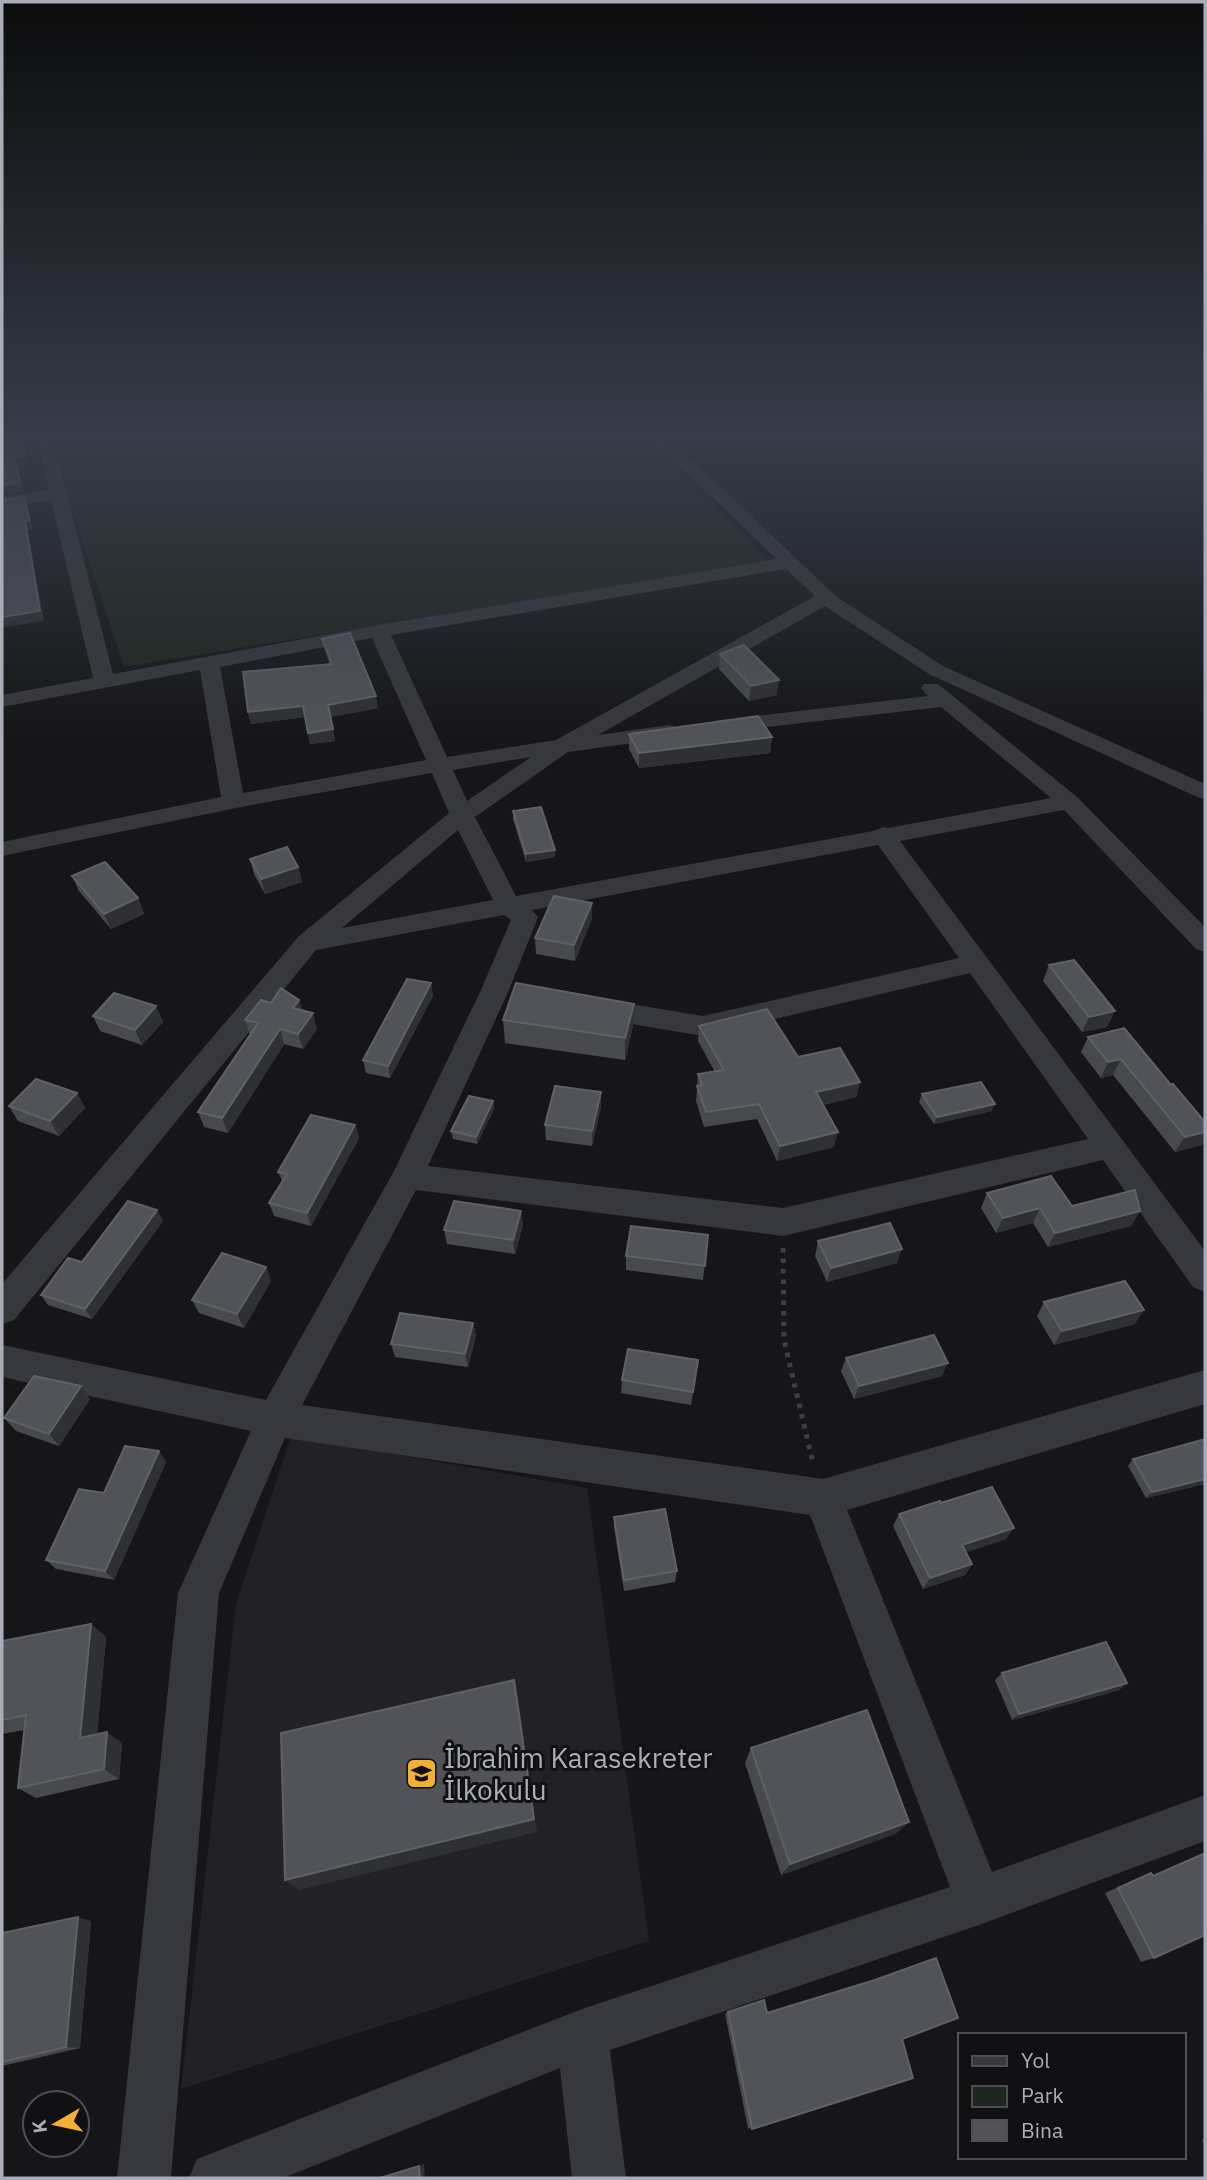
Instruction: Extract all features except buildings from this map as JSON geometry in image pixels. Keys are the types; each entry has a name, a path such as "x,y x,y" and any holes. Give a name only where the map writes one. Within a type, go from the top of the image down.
{"street":[{"path":"66,534 104,680"},
{"path":"758,534 826,598 944,700 1069,802 1205,943"},
{"path":"2,701 379,631 788,563"},
{"path":"826,598 936,670 1205,792"},
{"path":"2,1309 309,942 463,815 565,744 826,598"},
{"path":"144,2178 199,1593 275,1419 508,993 525,917 509,906 463,815 379,631"},
{"path":"209,661 233,800"},
{"path":"2,849 233,800 439,762 565,744 944,700"},
{"path":"974,724 1059,725"},
{"path":"309,942 883,834 1069,802"},
{"path":"883,834 1205,1277"},
{"path":"573,1004 704,1026 975,963"},
{"path":"407,1177 783,1222 1111,1146"},
{"path":"2,1361 275,1419 823,1498 1205,1387"},
{"path":"823,1498 979,1900"},
{"path":"216,2178 582,2034 979,1900 1205,1818"},
{"path":"582,2034 599,2178"}],"path":[{"path":"783,1222 784,1340 805,1436 823,1498"}],"shaded area":[{"name":"İbrahim Karasekreter İlkokulu","path":"291,1436 587,1488 649,1941 181,2089 236,1604"}],"green space":[{"path":"80,534 741,534 769,562 124,667"}],"place":[{"name":"İbrahim Karasekreter İlkokulu","path":"421,1773"}]}
